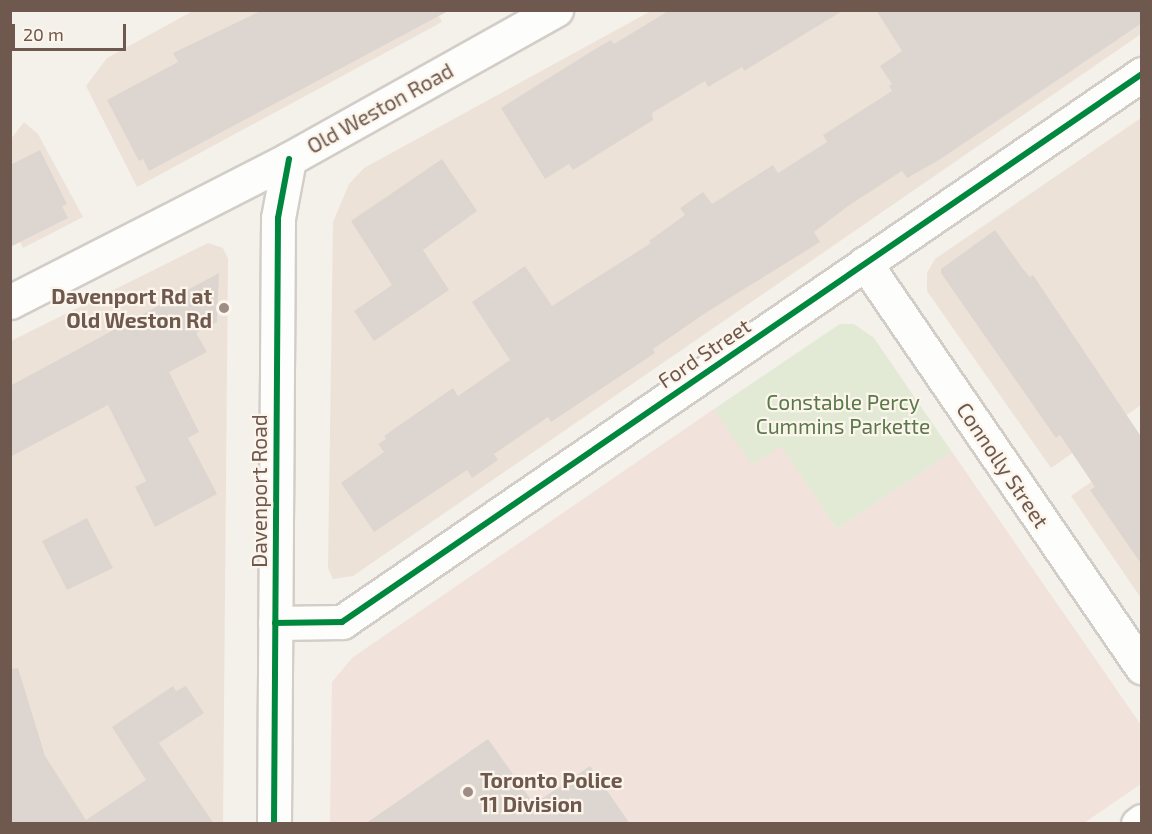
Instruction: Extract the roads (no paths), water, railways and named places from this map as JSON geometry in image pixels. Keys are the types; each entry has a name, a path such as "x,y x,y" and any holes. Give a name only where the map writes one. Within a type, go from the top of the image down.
{"street":[{"name":"Old Weston Road","path":"10,302 290,159 556,10"},
{"name":"Ford Street","path":"275,623 342,622 1142,74"},
{"name":"Davenport Road","path":"274,824 278,218 290,159"},
{"name":"Connolly Street","path":"866,263 1142,667"},
{"path":"1138,824 1142,821"}],"place":[{"name":"Davenport Rd at Old Weston Rd","path":"224,308"},
{"name":"Toronto Police 11 Division","path":"468,792"}],"park label":[{"name":"Constable Percy Cummins Parkette","path":"843,414"}]}
